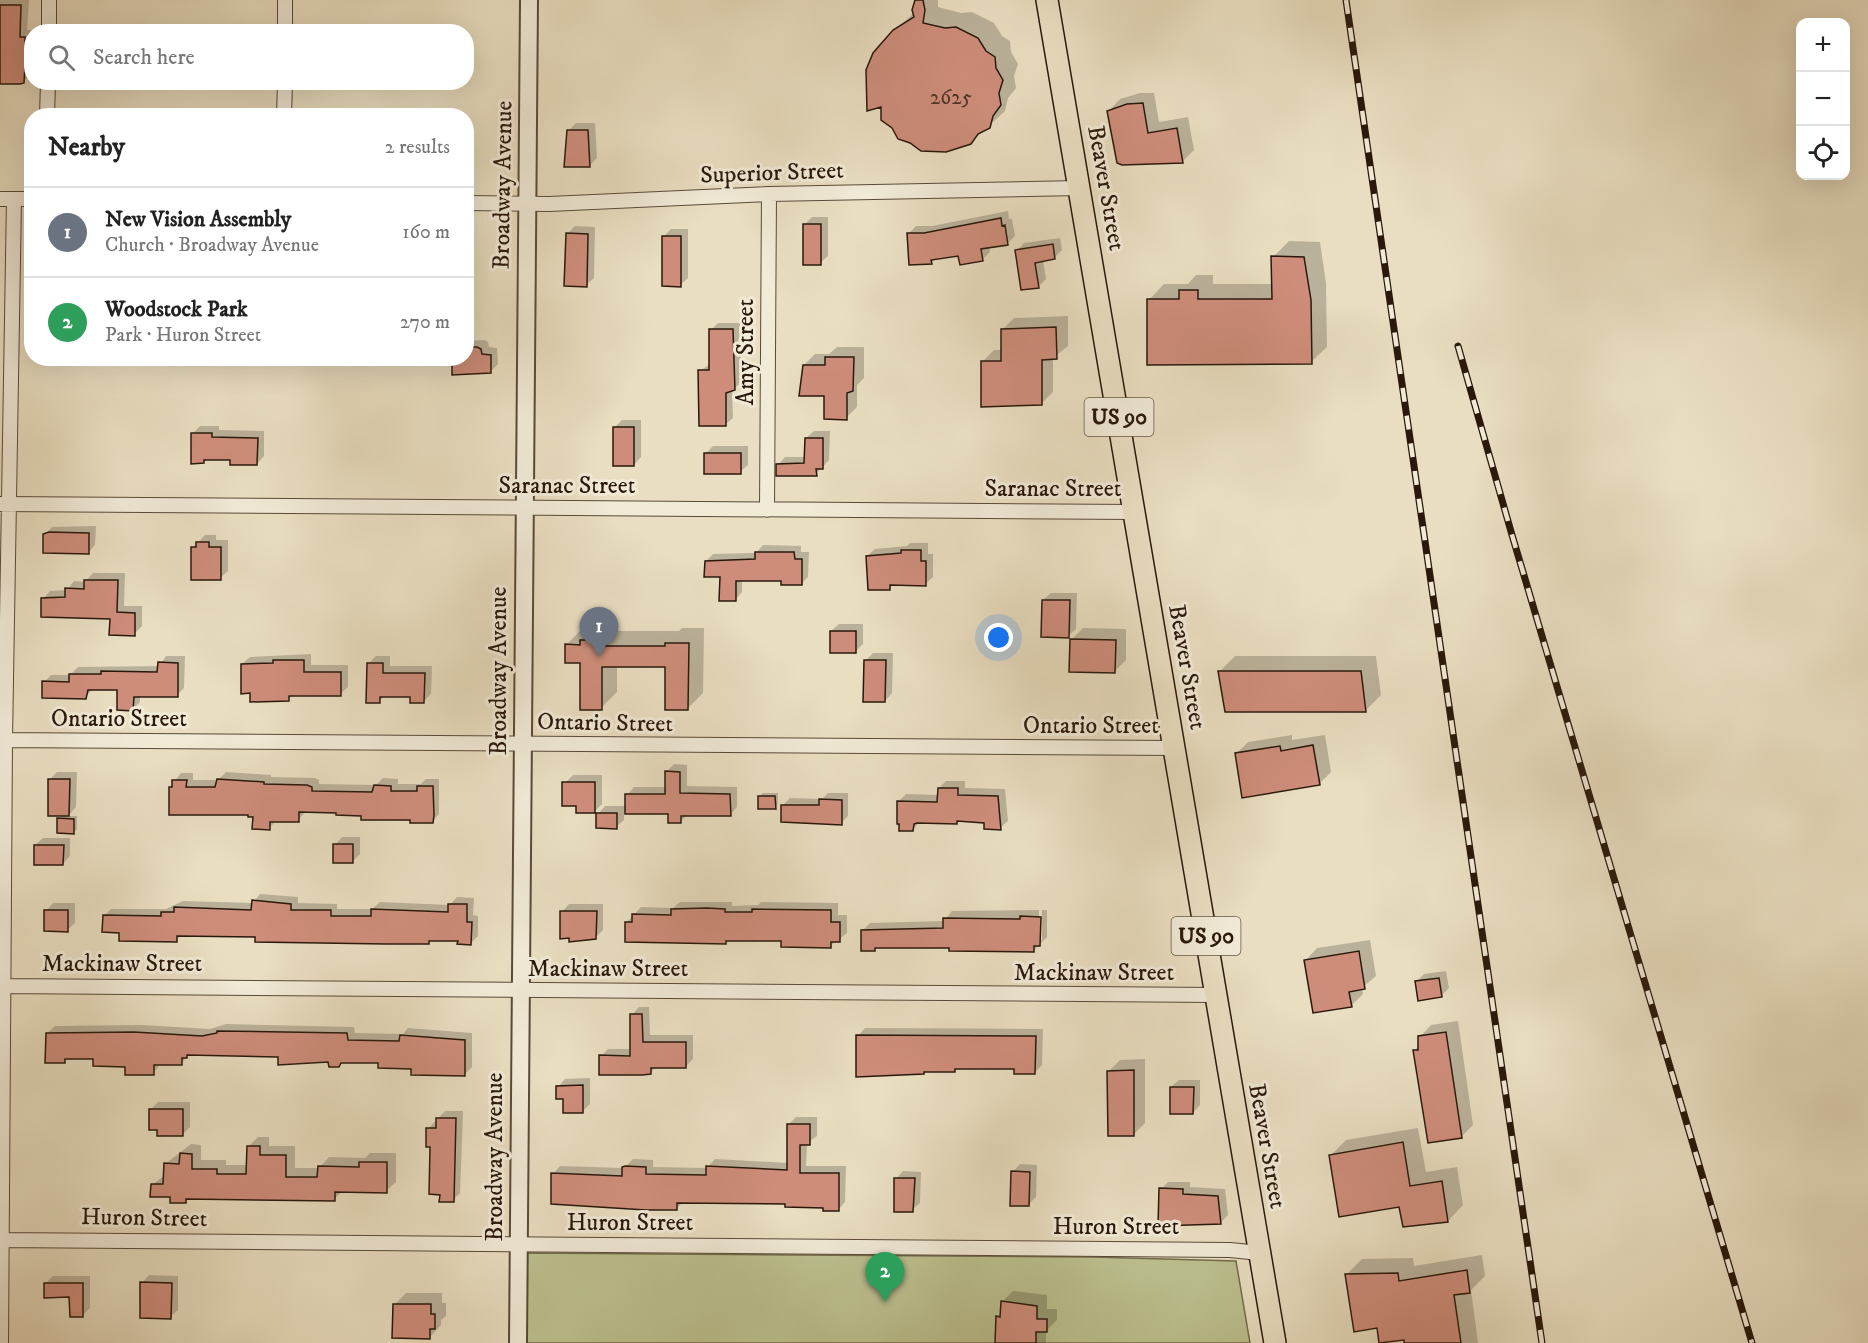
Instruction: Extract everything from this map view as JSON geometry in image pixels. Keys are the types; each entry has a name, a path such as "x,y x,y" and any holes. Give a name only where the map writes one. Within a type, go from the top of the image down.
{"main road":[{"name":"Beaver Street","path":"1047,0 1275,1343"}],"street":[{"path":"49,0 49,24"},
{"path":"285,0 285,24"},
{"name":"Broadway Avenue","path":"518,1343 519,990 529,0"},
{"path":"47,108 48,90"},
{"path":"284,108 285,90"},
{"name":"Superior Street","path":"474,203 1080,188"},
{"name":"Amy Street","path":"767,510 769,194"},
{"path":"1,1343 7,199 24,199"},
{"name":"Saranac Street","path":"4,504 1135,512"},
{"name":"Ontario Street","path":"3,740 1174,748"},
{"name":"Mackinaw Street","path":"2,986 1216,995"},
{"name":"Huron Street","path":"1,1239 1260,1253"}],"green space":[{"path":"526,1253 1092,1257 1236,1261 1250,1343 526,1343"}],"building":[{"path":"915,0 923,0 925,10 923,23 945,28 956,27 978,38 986,51 995,57 996,68 1003,80 999,93 1001,105 993,116 990,128 978,134 971,144 946,152 921,151 910,143 898,139 892,128 881,120 881,107 867,111 866,70 873,53 893,30 914,17 912,10"},
{"path":"0,5 21,5 20,37 24,37 24,83 0,84"},
{"path":"1143,103 1148,133 1177,128 1183,163 1122,165 1117,163 1107,111 1127,104"},
{"path":"567,130 588,130 590,167 564,167"},
{"path":"1001,218 1002,226 1005,225 1008,245 981,249 983,261 960,265 958,256 931,260 932,264 909,265 907,233 924,233"},
{"path":"803,224 821,224 821,265 803,265"},
{"path":"566,233 588,234 587,287 564,286"},
{"path":"662,236 681,236 681,287 662,286"},
{"path":"1053,244 1055,259 1035,263 1039,288 1021,290 1015,250"},
{"path":"1271,256 1304,257 1311,300 1312,364 1147,365 1147,299 1179,299 1179,290 1198,290 1198,299 1272,299"},
{"path":"1056,327 1057,359 1042,360 1042,405 981,407 981,361 1001,361 1001,329"},
{"path":"709,329 733,329 735,390 726,393 726,426 699,426 698,370 709,370"},
{"path":"474,347 481,349 482,354 491,355 491,373 452,375 452,366 474,366"},
{"path":"825,357 854,357 853,391 847,393 847,420 824,419 824,396 799,396 803,365 825,365"},
{"path":"613,427 634,427 634,466 613,466"},
{"path":"191,433 212,433 212,437 258,438 257,465 230,465 230,460 204,460 204,463 191,464"},
{"path":"805,438 823,438 823,469 816,469 817,476 776,476 776,464 804,463"},
{"path":"704,453 741,453 741,474 704,474"},
{"path":"49,532 89,533 89,554 43,553 43,534"},
{"path":"196,542 209,542 209,547 221,547 221,580 191,580 191,547 196,547"},
{"path":"901,550 921,550 921,561 926,561 926,586 890,585 890,590 868,590 866,556 901,553"},
{"path":"755,552 794,552 795,559 802,559 802,585 781,585 781,581 736,581 736,601 719,601 720,577 704,577 705,561 755,559"},
{"path":"84,580 118,580 117,612 135,613 135,636 109,635 110,619 41,617 41,598 65,597 65,588 84,589"},
{"path":"1042,600 1070,600 1069,638 1041,637"},
{"path":"830,631 856,631 856,653 830,653"},
{"path":"1070,639 1116,640 1115,673 1069,672"},
{"path":"580,640 602,640 602,646 665,646 665,643 689,643 688,710 665,710 665,667 602,667 602,710 580,710 580,663 565,663 565,644 580,645"},
{"path":"273,660 304,660 304,672 341,672 341,696 289,696 289,701 250,702 250,693 241,694 241,664 273,663"},
{"path":"864,660 886,660 885,702 863,702"},
{"path":"158,662 178,663 178,697 134,697 133,711 117,710 117,690 88,690 86,699 42,698 42,681 69,682 69,674 101,674 101,671 157,672"},
{"path":"367,663 383,663 383,673 425,673 424,703 410,703 410,697 380,697 380,703 366,703"},
{"path":"1218,671 1361,671 1366,712 1225,712"},
{"path":"1313,745 1320,785 1242,798 1235,753 1280,746 1281,751"},
{"path":"665,771 680,772 680,793 730,794 731,816 681,816 681,823 668,823 668,814 625,814 625,794 665,794"},
{"path":"48,779 70,779 69,816 48,816"},
{"path":"217,779 264,782 264,784 307,785 312,787 312,791 372,792 374,785 391,786 391,791 417,791 417,786 433,786 433,823 410,823 410,820 361,820 361,816 299,812 299,822 270,822 270,830 252,829 253,817 248,817 248,815 169,815 169,787 172,787 172,780 187,780 186,787 215,787"},
{"path":"562,782 595,782 595,813 576,813 576,806 562,806"},
{"path":"938,788 958,788 958,795 998,796 1001,830 984,829 984,823 957,821 957,824 917,823 914,824 913,831 899,831 897,801 937,802"},
{"path":"758,796 775,796 776,809 758,809"},
{"path":"819,799 842,800 842,825 781,822 781,805 819,805"},
{"path":"596,813 617,813 617,829 596,828"},
{"path":"57,818 74,819 74,834 57,833"},
{"path":"333,844 353,844 353,863 333,863"},
{"path":"34,845 64,845 63,865 34,865"},
{"path":"252,900 291,904 291,910 331,910 331,916 371,916 371,909 448,912 448,904 467,904 467,922 472,922 471,945 457,944 458,941 429,941 429,944 255,942 255,937 177,936 177,942 119,941 119,933 102,932 103,915 161,916 161,912 174,912 174,907 251,910"},
{"path":"671,909 725,909 725,912 752,912 752,909 831,910 831,922 840,922 840,942 831,942 831,948 781,947 781,941 726,941 726,944 625,942 625,922 632,922 632,914 671,915"},
{"path":"44,910 68,910 68,932 44,931"},
{"path":"560,911 597,911 596,939 569,942 569,938 560,939"},
{"path":"1020,916 1041,917 1040,946 1034,946 1034,952 949,951 949,948 875,948 875,951 861,951 861,930 943,928 943,918 1020,919"},
{"path":"1359,951 1365,989 1349,992 1352,1007 1313,1013 1304,960"},
{"path":"1439,978 1442,997 1418,1001 1415,981"},
{"path":"630,1014 642,1014 643,1042 686,1042 686,1068 651,1068 651,1074 642,1075 599,1075 599,1055 630,1056"},
{"path":"217,1031 347,1033 348,1040 399,1041 400,1035 465,1040 465,1076 411,1075 411,1069 378,1068 378,1063 341,1063 339,1067 329,1067 328,1062 278,1065 278,1057 187,1055 187,1058 182,1058 182,1065 154,1065 154,1075 125,1075 125,1067 93,1066 93,1059 65,1059 65,1063 45,1063 46,1033 134,1032 202,1036 217,1033"},
{"path":"1446,1032 1462,1138 1428,1143 1413,1050 1418,1050 1418,1036"},
{"path":"856,1035 1036,1036 1035,1074 1014,1074 1014,1069 955,1069 955,1072 856,1077"},
{"path":"1134,1070 1134,1136 1108,1136 1107,1071"},
{"path":"583,1085 583,1113 563,1113 563,1099 556,1099 556,1086"},
{"path":"1170,1087 1194,1087 1193,1114 1170,1114"},
{"path":"149,1109 183,1109 183,1136 157,1136 157,1130 149,1130"},
{"path":"436,1118 456,1118 454,1202 439,1202 440,1195 429,1194 430,1147 426,1147 426,1128 436,1128"},
{"path":"787,1124 810,1124 810,1145 800,1145 800,1173 839,1173 839,1211 823,1211 823,1208 785,1207 785,1204 677,1203 677,1210 646,1210 551,1204 551,1173 622,1176 622,1167 625,1166 646,1167 646,1174 706,1175 706,1166 787,1170"},
{"path":"1403,1142 1410,1186 1442,1181 1448,1222 1403,1227 1399,1207 1339,1217 1329,1155"},
{"path":"247,1146 260,1146 260,1155 286,1155 286,1177 317,1177 318,1166 359,1167 359,1162 387,1162 387,1193 335,1192 335,1201 186,1199 186,1203 170,1203 170,1197 150,1197 151,1184 163,1184 164,1163 179,1164 180,1153 192,1154 192,1169 217,1169 217,1174 246,1174"},
{"path":"1011,1171 1030,1172 1029,1206 1010,1206"},
{"path":"894,1178 915,1178 913,1212 894,1212"},
{"path":"1159,1188 1183,1189 1183,1194 1218,1196 1221,1224 1158,1226"},
{"path":"1467,1270 1470,1293 1454,1295 1461,1343 1404,1343 1404,1340 1379,1343 1377,1328 1354,1332 1345,1274 1398,1273 1399,1281"},
{"path":"140,1282 172,1283 171,1319 140,1318"},
{"path":"44,1283 83,1283 83,1317 70,1317 69,1297 44,1298"},
{"path":"1001,1301 1037,1306 1037,1319 1047,1319 1047,1332 1036,1332 1036,1343 995,1343 996,1316 1000,1317"},
{"path":"393,1304 431,1304 431,1314 435,1314 435,1329 430,1329 430,1339 392,1338"}],"railway":[{"path":"1346,0 1542,1343"},
{"path":"1458,346 1752,1343"}],"place":[{"name":"New Vision Assembly","path":"599,657"},
{"name":"Woodstock Park","path":"885,1302"}]}
